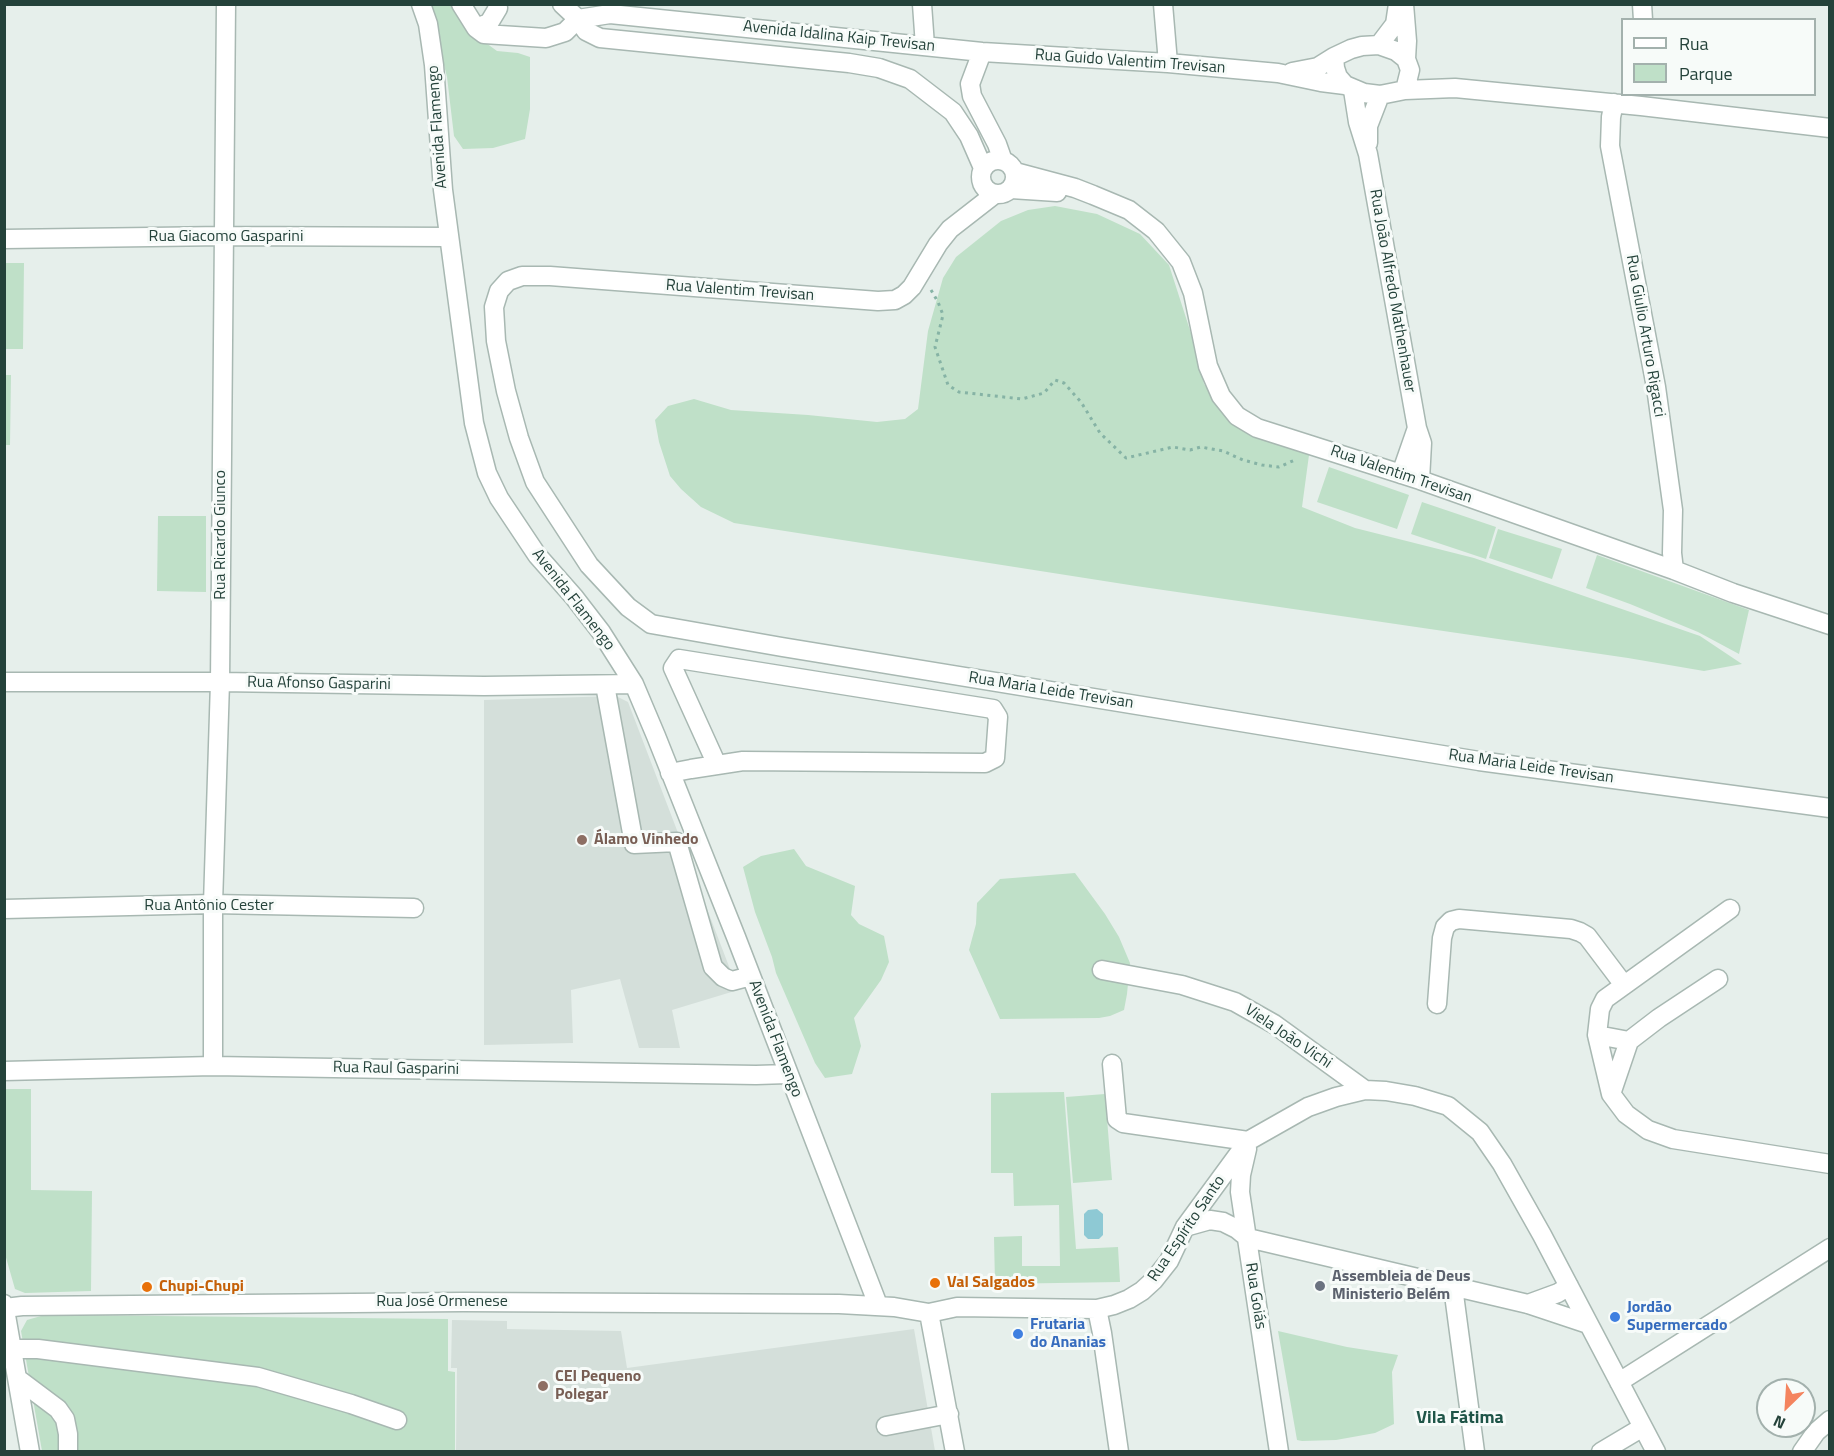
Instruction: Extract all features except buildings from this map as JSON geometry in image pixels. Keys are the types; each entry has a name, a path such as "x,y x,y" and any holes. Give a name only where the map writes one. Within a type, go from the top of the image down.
{"street":[{"name":"Rua Ricardo Giunco","path":"213,1066 213,904 220,682 226,4"},
{"name":"Avenida Flamengo","path":"421,4 428,24 434,65 442,190 474,423 487,473 499,498 537,555 601,632 634,684 751,976 878,1305"},
{"path":"461,4 476,28 489,23 498,8 497,4"},
{"name":"Avenida Idalina Kaip Trevisan","path":"562,4 577,12 982,52"},
{"path":"922,4 925,46"},
{"path":"1163,4 1168,63"},
{"path":"1379,45 1395,24 1398,4"},
{"path":"1404,4 1408,65 1405,90"},
{"name":"Avenida Idalina Kaip Trevisan","path":"476,28 484,34 546,38 565,32 577,12"},
{"name":"Avenida Idalina Kaip Trevisan","path":"577,12 586,31 600,38 849,63 890,72 910,80 933,95 952,112 969,136 982,174"},
{"path":"1455,88 1408,65 1395,51 1379,45 1362,46 1334,57 1338,77 1349,88 1364,93 1380,95 1405,90 1455,88 1614,103 1641,100 1830,128"},
{"path":"982,52 970,84 972,96 998,144 1006,179"},
{"name":"Rua Guido Valentim Trevisan","path":"982,52 1168,63 1278,73 1349,88"},
{"name":"Rua Guido Valentim Trevisan","path":"1278,73 1317,67 1334,57"},
{"name":"Rua João Alfredo Mathenhauer","path":"1349,88 1368,154 1417,428 1422,443 1420,480"},
{"name":"Rua João Alfredo Mathenhauer","path":"1368,154 1368,126 1380,95"},
{"name":"Rua Giulio Arturo Rigacci","path":"1614,103 1610,146 1656,387 1673,510 1674,570"},
{"path":"995,160 1006,179 988,191 982,174 988,163 995,160"},
{"name":"Rua Valentim Trevisan","path":"499,291 508,281 522,276 550,276 878,301 895,300 912,287 982,174"},
{"name":"Rua Valentim Trevisan","path":"950,228 1006,179 1075,188 1129,210 1155,231 1181,262 1193,293 1209,366 1221,396 1237,416 1257,428 1420,480 1733,593 1830,625"},
{"name":"Rua Valentim Trevisan","path":"1006,179 1093,195"},
{"name":"Rua Giacomo Gasparini","path":"4,239 224,236 448,237"},
{"name":"Rua Maria Leide Trevisan","path":"499,291 494,307 496,341 506,391 519,438 535,482 590,565 628,607 651,624 1479,760 1830,808"},
{"name":"Rua João Alfredo Mathenhauer","path":"1401,474 1417,428"},
{"path":"670,773 743,761 985,763 995,758 998,717 993,709 679,659 673,668 717,765"},
{"name":"Rua Afonso Gasparini","path":"4,682 634,684"},
{"path":"605,685 634,844 677,842 713,967 723,977 732,981 751,976"},
{"name":"Rua Antônio Cester","path":"4,909 213,904 414,908"},
{"path":"1730,909 1605,999 1600,1009 1597,1035 1611,1094 1626,1114 1648,1130 1673,1139 1830,1164"},
{"path":"1437,1004 1442,938 1445,927 1450,921 1460,919 1571,929 1580,932 1587,936 1623,985"},
{"name":"Viela João Vichi","path":"1102,970 1182,985 1235,1002 1274,1024 1365,1090"},
{"path":"1611,1094 1629,1041 1718,979"},
{"path":"1597,1035 1629,1041"},
{"path":"1112,1064 1118,1119 1123,1123 1248,1142"},
{"name":"Rua Raul Gasparini","path":"4,1071 213,1066 789,1074"},
{"name":"Rua Espírito Santo","path":"929,1313 957,1307 1097,1309 1129,1299 1154,1280 1168,1261 1185,1227 1248,1142 1308,1107 1336,1097 1365,1090 1414,1096 1448,1107 1480,1132 1502,1164 1656,1452"},
{"name":"Rua Goiás","path":"1248,1142 1240,1192 1279,1452"},
{"path":"1185,1227 1210,1220 1223,1222 1248,1238 1528,1304 1588,1324"},
{"path":"1619,1382 1830,1248"},
{"path":"1528,1304 1558,1293 1569,1286"},
{"path":"1453,1287 1475,1452"},
{"name":"Rua José Ormenese","path":"5,1306 463,1302 839,1304 878,1305 929,1313"},
{"path":"5,1306 30,1452"},
{"path":"1097,1309 1119,1452"},
{"path":"929,1313 955,1452"},
{"path":"12,1349 38,1349 258,1377 397,1420"},
{"path":"18,1379 58,1409 64,1419 68,1434 68,1452"},
{"path":"886,1426 949,1414"},
{"path":"1802,1452 1816,1432 1830,1420"},
{"path":"1601,1452 1643,1427"}],"path":[{"path":"927,261 926,284 938,302 943,315 935,347 948,386 959,392 1022,399 1044,393 1055,380 1064,383 1081,402 1100,434 1126,458 1173,447 1190,450 1202,447 1223,451 1262,465 1279,467 1297,459 1316,446"}],"shaded area":[{"name":"Álamo Vinhedo","path":"616,696 628,702 738,990 672,1010 680,1048 639,1048 620,979 571,990 573,1043 484,1045 484,700"},
{"path":"452,1320 507,1321 507,1329 621,1331 627,1368 914,1329 935,1451 456,1450 457,1368 451,1368"}],"green space":[{"path":"429,5 455,5 486,43 497,51 530,57 530,109 525,139 493,148 463,149 454,136 447,77"},
{"path":"1055,206 1097,214 1140,234 1169,265 1197,352 1204,384 1225,415 1267,440 1309,455 1302,507 1355,528 1474,558 1700,636 1742,664 1704,671 734,523 701,507 670,476 659,442 655,420 668,406 694,399 731,410 877,422 905,419 918,409 928,331 943,278 956,257 1001,221 1028,210"},
{"path":"5,263 24,263 23,349 5,349"},
{"path":"5,375 11,375 10,445 5,445"},
{"path":"1329,467 1409,495 1397,529 1317,502"},
{"path":"1422,502 1496,527 1486,559 1411,534"},
{"path":"158,516 206,516 206,592 157,591"},
{"path":"1498,529 1562,549 1552,579 1489,558"},
{"path":"1597,555 1749,610 1739,654 1698,632 1586,588"},
{"path":"794,849 806,866 855,886 851,915 859,924 884,936 889,962 881,980 854,1018 861,1046 852,1074 825,1078 815,1063 776,973 755,912 743,867 761,856"},
{"path":"1075,873 1105,914 1119,937 1130,963 1124,1010 1099,1018 1000,1019 969,950 976,924 977,903 1000,879"},
{"path":"4,1089 31,1089 31,1190 92,1191 91,1291 25,1293 15,1289 5,1254"},
{"path":"1064,1092 1076,1249 1118,1247 1120,1282 995,1284 994,1237 1022,1236 1022,1266 1060,1266 1059,1205 1014,1206 1013,1173 991,1173 991,1093"},
{"path":"1105,1094 1112,1180 1073,1183 1066,1097"},
{"path":"41,1316 448,1319 448,1371 455,1372 455,1451 42,1451 21,1331 27,1320"},
{"path":"1278,1331 1347,1347 1398,1355 1392,1372 1394,1424 1375,1433 1336,1440 1297,1440"}],"water":[{"path":"1097,1209 1103,1214 1103,1235 1099,1239 1088,1239 1084,1235 1084,1214 1088,1210"}],"place":[{"name":"Álamo Vinhedo","path":"582,840"},
{"name":"Val Salgados","path":"935,1283"},
{"name":"Assembleia de Deus Ministerio Belém","path":"1320,1286"},
{"name":"Chupi-Chupi","path":"147,1287"},
{"name":"Jordão Supermercado","path":"1615,1317"},
{"name":"Frutaria do Ananias","path":"1018,1334"},
{"name":"CEI Pequeno Polegar","path":"543,1386"}],"district":[{"name":"Vila Fátima","path":"1460,1419"}]}
